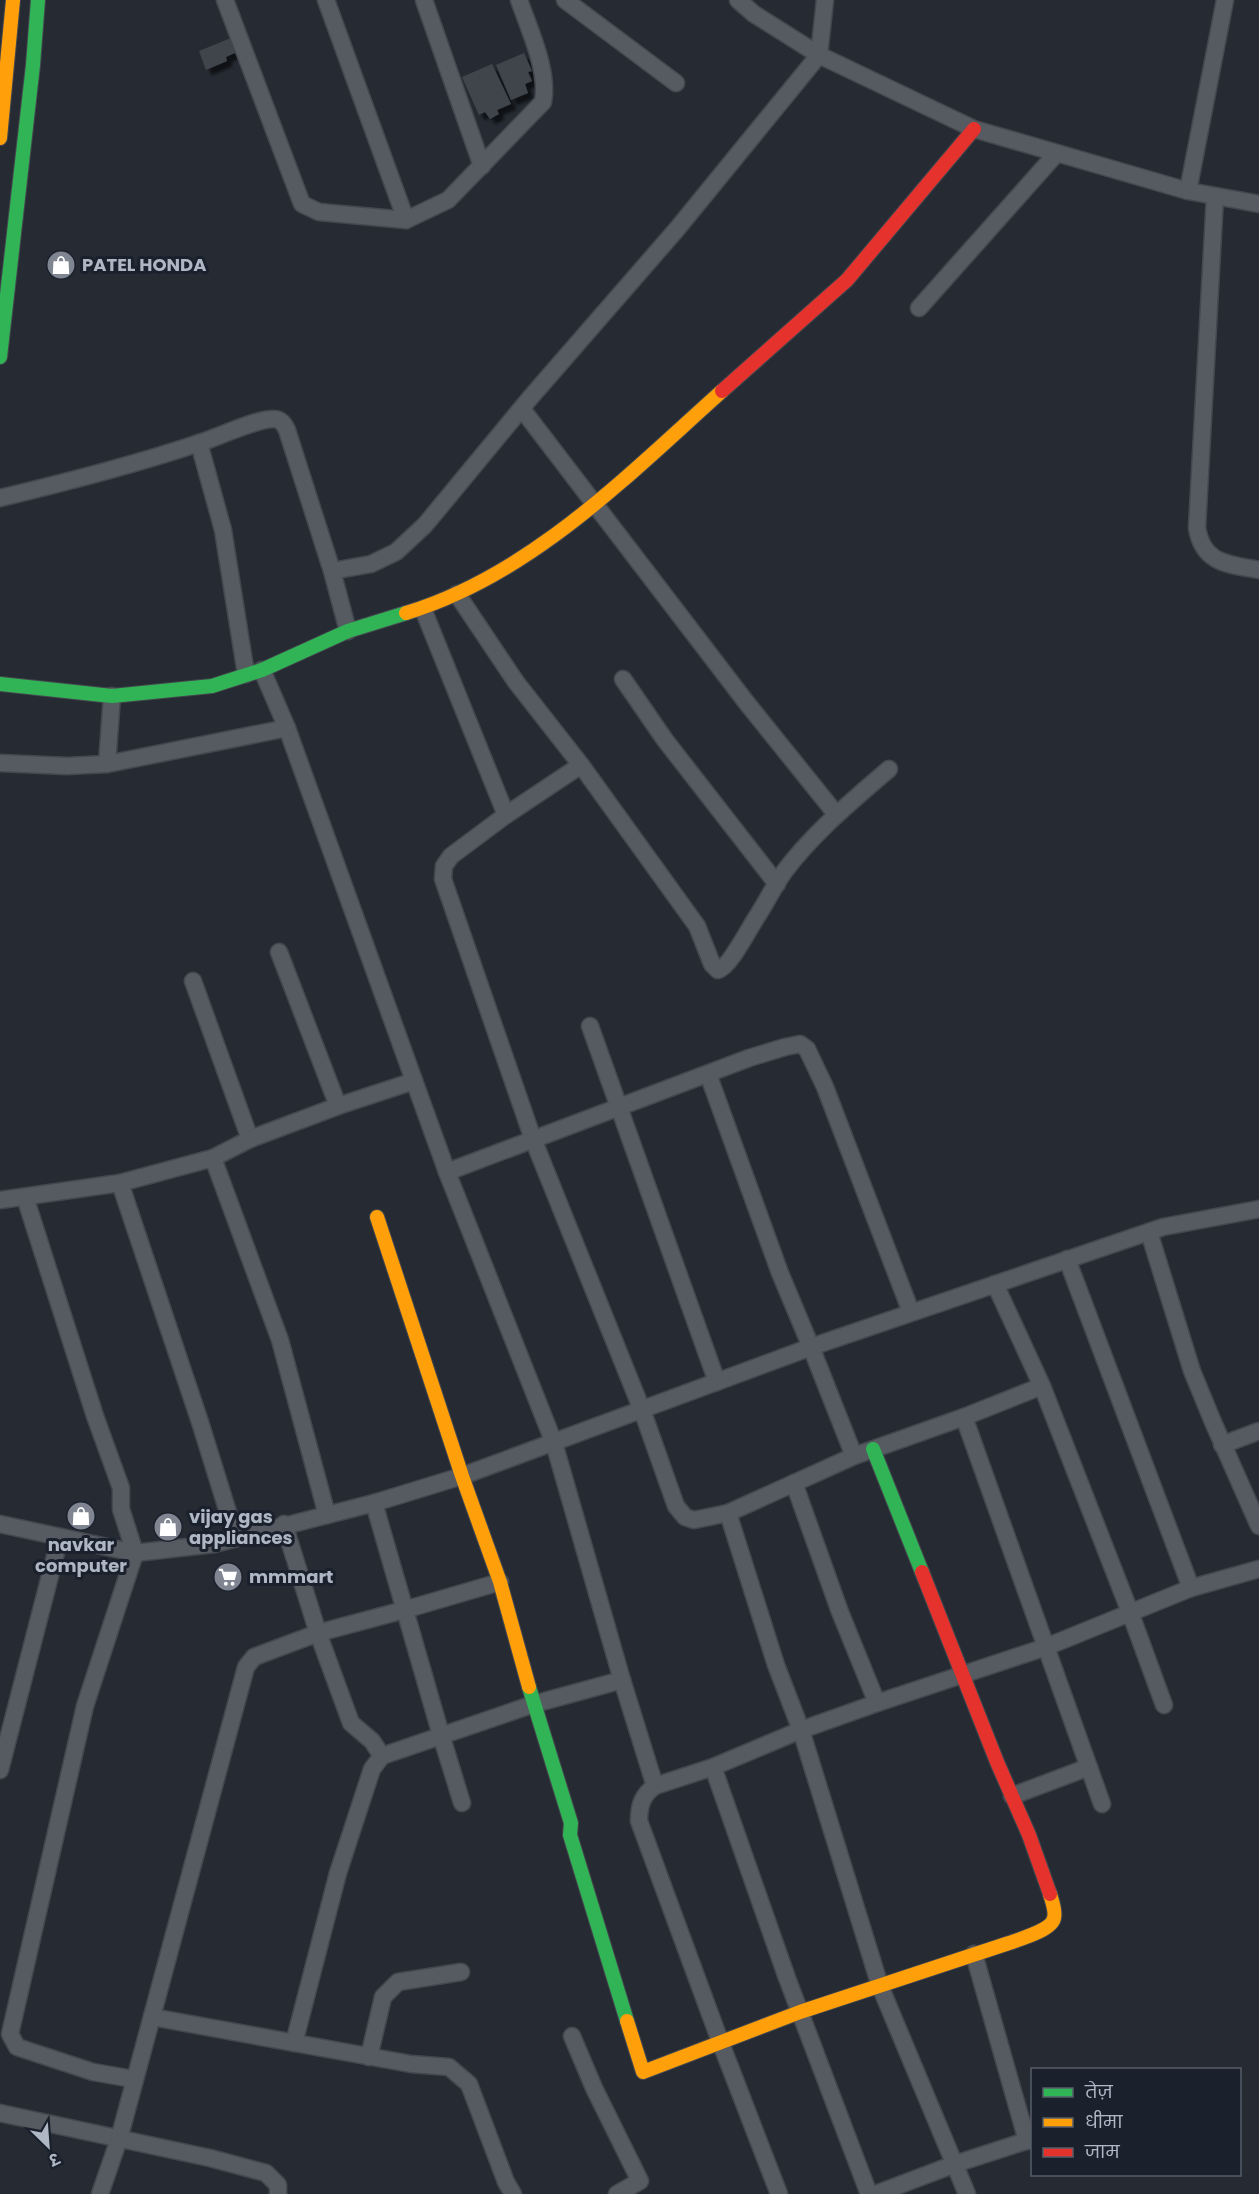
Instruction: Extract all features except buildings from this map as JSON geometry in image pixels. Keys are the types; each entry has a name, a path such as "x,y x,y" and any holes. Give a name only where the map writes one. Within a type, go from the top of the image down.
{"street":[{"path":"0,138 13,0"},
{"path":"0,357 5,268 38,0"},
{"path":"225,0 303,204 319,212 406,220 448,200 543,102 546,89 519,0"},
{"path":"326,0 406,220"},
{"path":"424,0 482,166"},
{"path":"565,0 676,83"},
{"path":"738,0 754,14 819,55 974,129 1188,191 1259,204"},
{"path":"332,571 371,564 396,552 425,525 677,229 819,55 825,0"},
{"path":"1188,191 1225,0"},
{"path":"0,684 112,696 212,686 254,672 348,631 423,609 497,574 596,503 847,280 974,129"},
{"path":"919,308 1056,154"},
{"path":"1215,196 1197,528 1200,540 1211,557 1236,566 1259,570"},
{"path":"522,409 746,702 836,814"},
{"path":"0,498 66,482 199,443 262,421 275,419 283,423 287,430 332,571 348,631"},
{"path":"199,443 223,530 254,672 287,728 447,1172 554,1443 655,1786"},
{"path":"457,594 516,682 581,765 697,926 712,964 718,970 724,969 731,961 741,940 784,872 836,814 889,769"},
{"path":"423,609 506,815"},
{"path":"623,679 665,740 777,884"},
{"path":"107,764 112,696"},
{"path":"0,763 68,766 107,764 287,728"},
{"path":"581,765 506,815 451,856 444,866 443,879 533,1139 642,1410 676,1506 685,1517 694,1520 728,1513 854,1456 964,1418 1042,1386"},
{"path":"279,952 338,1106"},
{"path":"193,981 250,1139"},
{"path":"590,1026 717,1382"},
{"path":"447,1172 708,1074 800,1044 807,1049 825,1087 910,1312"},
{"path":"708,1074 780,1274 854,1456"},
{"path":"0,1200 120,1183 213,1158 250,1139 414,1081"},
{"path":"213,1158 280,1340 327,1515"},
{"path":"120,1183 201,1422 236,1538"},
{"path":"25,1197 95,1416 121,1488 121,1509 135,1553 85,1706 10,2034 17,2047 93,2072 134,2079"},
{"path":"0,1524 135,1553 214,1544 284,1524 374,1503 462,1476 811,1347 1163,1227 1259,1209"},
{"path":"377,1217 462,1476 500,1582 534,1704 572,1823 570,1835 643,2072 800,2012 1042,1930 1053,1922 1055,1916 1050,1894 1033,1845 873,1449"},
{"path":"1149,1232 1192,1371 1222,1445 1259,1526"},
{"path":"1067,1259 1191,1588"},
{"path":"995,1284 1042,1386 1164,1705"},
{"path":"964,1418 1102,1804"},
{"path":"1222,1445 1259,1431"},
{"path":"794,1483 840,1612 877,1703"},
{"path":"374,1503 462,1803"},
{"path":"728,1513 776,1665 801,1730 880,1986 967,2194"},
{"path":"284,1524 318,1633 351,1723 372,1741 382,1756"},
{"path":"0,1770 60,1537"},
{"path":"779,2194 639,1821 639,1808 643,1798 655,1786 713,1767 801,1730 962,1673 1046,1647 1191,1588 1259,1569"},
{"path":"100,2194 119,2139 246,1667 254,1657 318,1633 404,1611 500,1582"},
{"path":"294,2043 338,1873 372,1769 382,1756 534,1704 622,1680"},
{"path":"713,1767 800,2012 869,2194"},
{"path":"1012,1796 1089,1767"},
{"path":"876,2194 955,2164 1030,2140 975,1954"},
{"path":"369,2057 383,1998 398,1982 462,1972"},
{"path":"152,2017 369,2057 449,2067 468,2084 513,2194"},
{"path":"572,2036 642,2188 617,2194"},
{"path":"0,2113 210,2158 266,2173 278,2185 278,2194"}],"traffic: fast":[{"path":"0,357 33,65 38,0"},
{"path":"0,684 112,696 212,686 262,670 348,631 406,613"},
{"path":"873,1449 922,1572"},
{"path":"529,1687 571,1823 570,1835 627,2021"}],"traffic: slow":[{"path":"0,138 13,0"},
{"path":"406,613 452,596 495,574 536,548 613,489 722,391"},
{"path":"377,1217 462,1476 500,1582 529,1687"},
{"path":"627,2021 643,2072 800,2012 1035,1933 1048,1926 1054,1918 1050,1894"}],"traffic: jam":[{"path":"722,391 847,280 974,129"},
{"path":"922,1572 997,1762 1029,1835 1050,1894"}],"place":[{"name":"PATEL HONDA","path":"61,265"},
{"name":"navkar computer","path":"81,1516"},
{"name":"vijay gas appliances","path":"168,1527"},
{"name":"mmmart","path":"228,1577"}]}
